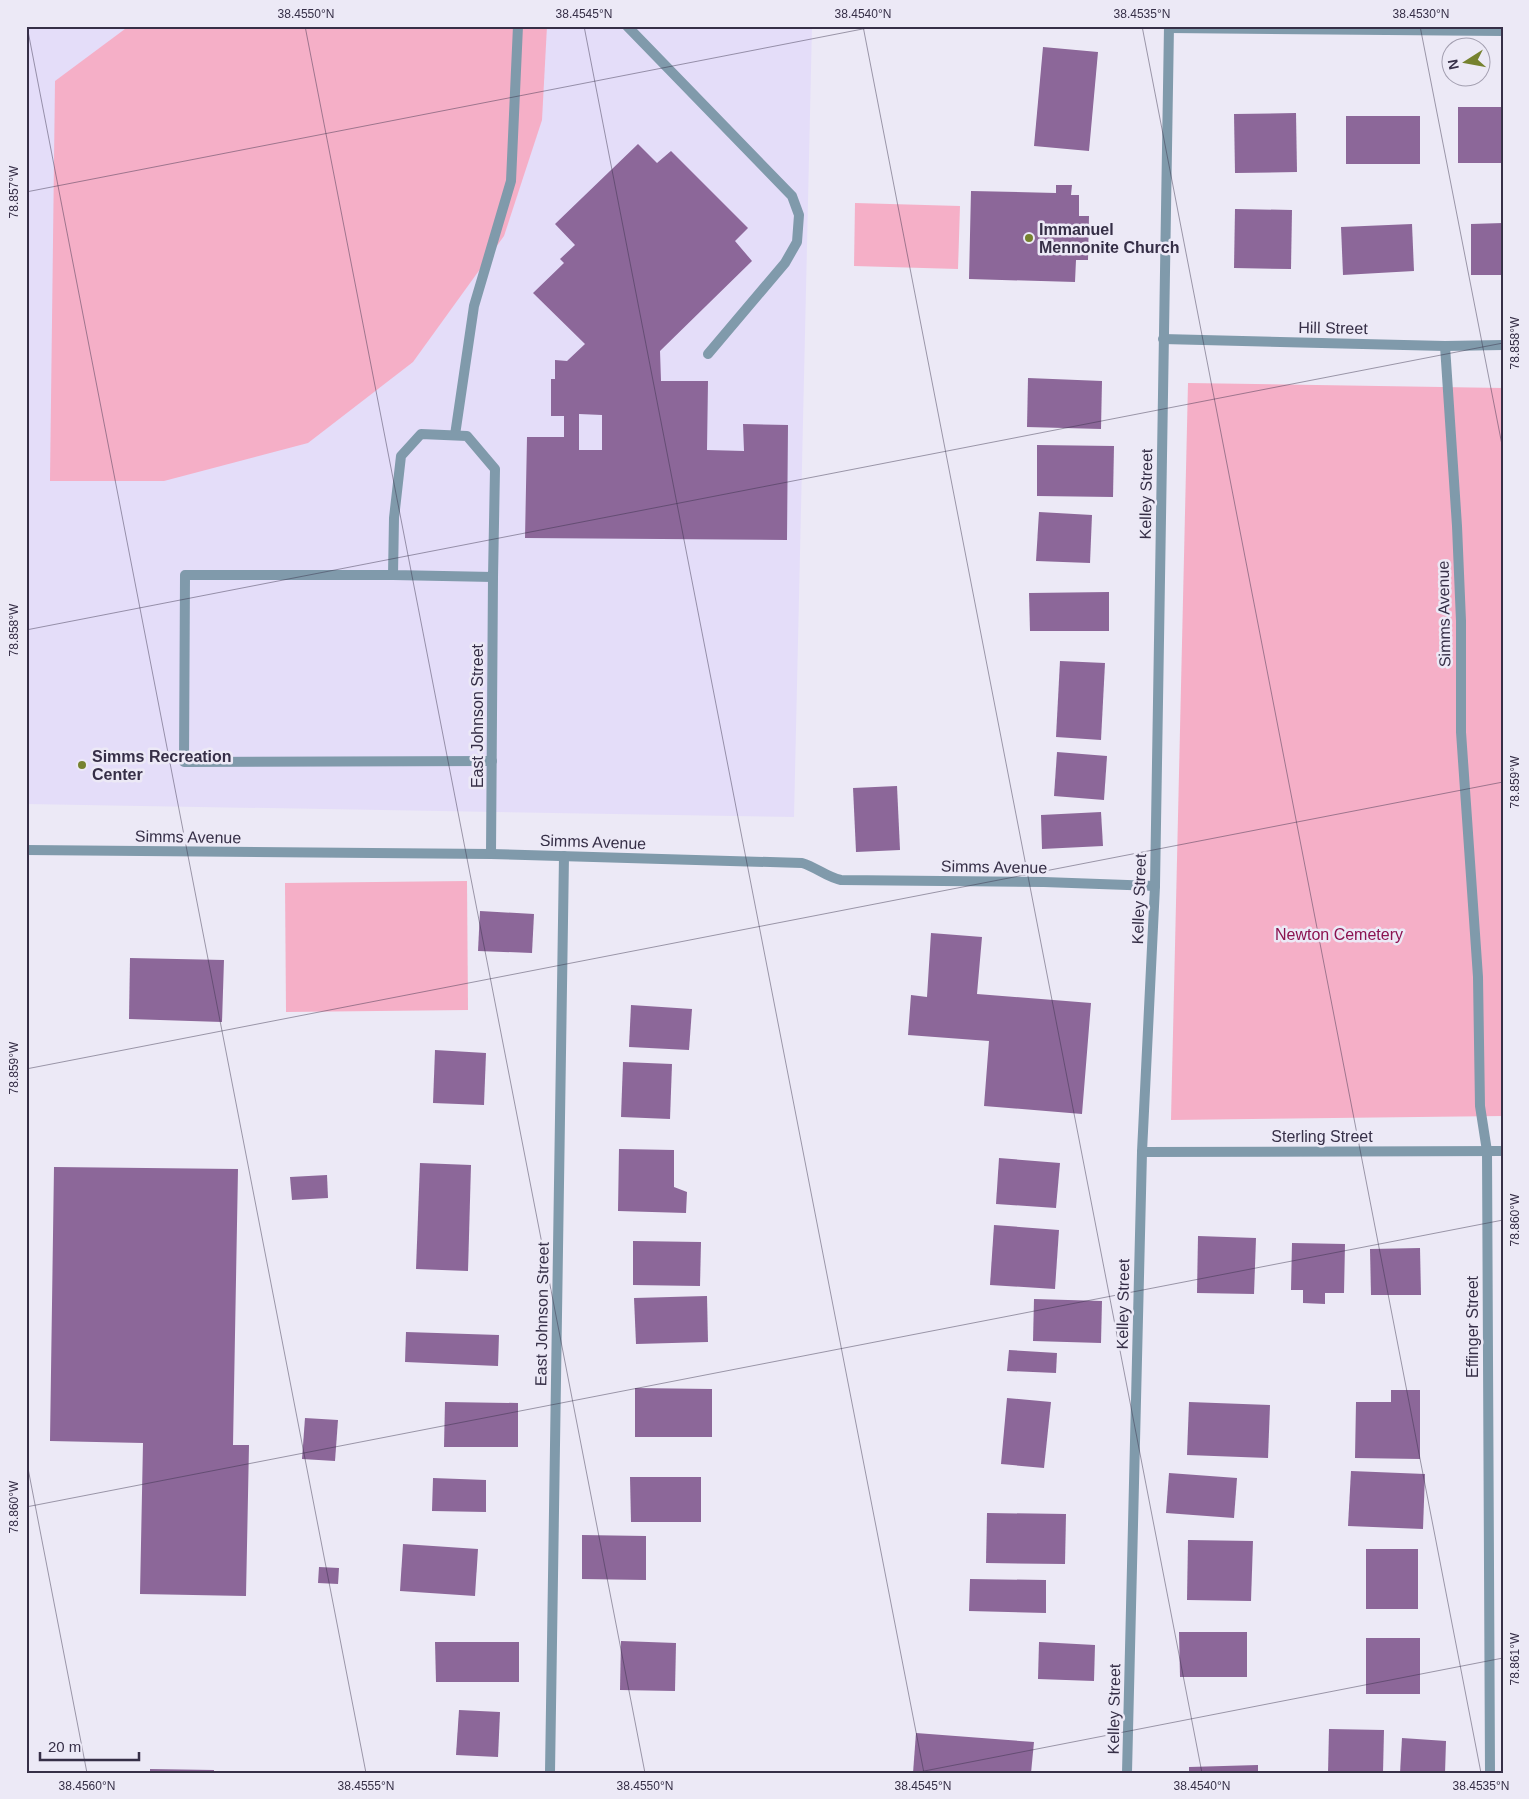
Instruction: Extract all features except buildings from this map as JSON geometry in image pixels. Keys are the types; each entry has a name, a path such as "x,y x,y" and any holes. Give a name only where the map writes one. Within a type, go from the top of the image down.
{"street":[{"path":"393,575 394,518 401,456 421,434 455,435 474,306 511,181 518,26"},
{"path":"627,26 792,196 799,215 797,242 785,263 708,354"},
{"path":"1169,27 1503,30"},
{"name":"Kelley Street","path":"1127,1773 1142,1152 1155,886 1169,27"},
{"name":"Hill Street","path":"1163,339 1444,346 1503,345"},
{"name":"Simms Avenue","path":"1444,346 1457,526 1461,620 1461,732 1472,883"},
{"name":"East Johnson Street","path":"455,435 468,436 495,469 492,854"},
{"path":"492,762 184,762 185,575 393,575 493,578"},
{"name":"Simms Avenue","path":"26,850 492,854 802,863 816,868 827,876 841,880 1044,882 1155,886"},
{"name":"East Johnson Street","path":"550,1773 564,856"},
{"name":"Effinger Street","path":"1472,883 1478,977 1480,1106 1487,1151 1490,1773"},
{"name":"Sterling Street","path":"1142,1152 1503,1151"}],"shaded area":[{"path":"27,26 812,26 794,817 26,804"}],"green space":[{"path":"129,26 547,26 542,120 504,236 413,362 308,443 164,481 50,481 55,81"},
{"path":"855,203 960,206 958,269 854,266"},
{"name":"Newton Cemetery","path":"1188,383 1503,388 1503,1116 1171,1120"},
{"path":"467,881 468,1010 286,1012 285,883"}],"place":[{"name":"Immanuel Mennonite Church","path":"1029,238"},
{"name":"Simms Recreation Center","path":"82,765"}]}
